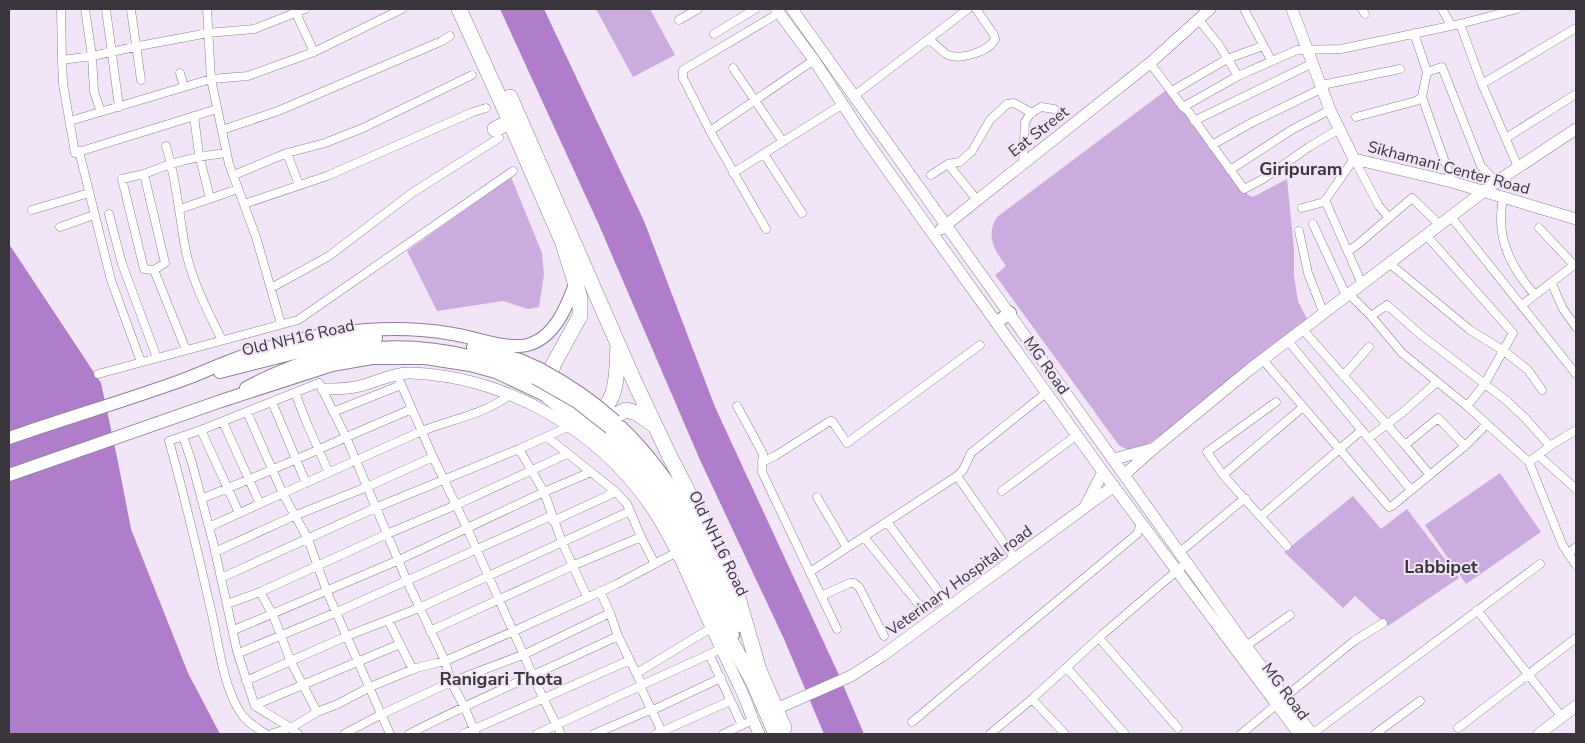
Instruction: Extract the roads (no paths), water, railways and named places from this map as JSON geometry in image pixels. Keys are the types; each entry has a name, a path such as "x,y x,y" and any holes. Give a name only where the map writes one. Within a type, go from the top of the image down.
{"highway":[{"path":"459,9 563,243 580,298 580,316 553,365 548,389 549,397 575,423 608,428"},
{"path":"470,9 524,127 655,426 723,560 736,591 756,675 759,717 776,734"},
{"path":"497,133 510,122"},
{"path":"580,298 596,294"},
{"path":"575,423 590,420 600,414 611,401 616,380 618,345"},
{"path":"655,426 637,413 626,410 614,416 604,429 608,428 632,466 657,496 677,530 709,603 756,675"},
{"path":"759,717 787,734"}],"main road":[{"path":"9,438 188,378 252,353 330,334 366,330 429,330 510,346 527,346 539,340 558,321 568,305 576,282"},
{"path":"997,322 1010,313"},
{"name":"Old NH16 Road","path":"188,378 364,338 394,337 452,342 490,350 520,360 537,374"},
{"name":"Old NH16 Road","path":"221,401 298,364 337,353 368,348 412,347 446,350 537,374 576,389 598,406 608,428 640,445 683,503 703,541 756,675"},
{"path":"9,475 221,401 332,365 386,357 425,358 470,365 496,372 549,397"}],"street":[{"path":"61,9 63,84 75,153 217,109"},
{"path":"85,9 92,56 94,92 101,112"},
{"path":"106,9 119,107"},
{"path":"207,9 211,79 226,152 256,237 281,324"},
{"path":"62,60 92,56 208,33 254,29 295,11 305,9"},
{"path":"70,121 211,79 248,76 314,52 402,9"},
{"path":"679,20 698,9"},
{"path":"714,34 755,9"},
{"name":"MG Road","path":"792,9 1246,646 1298,734"},
{"path":"854,96 968,9"},
{"path":"929,39 945,53 956,56 983,51 989,48 995,39 994,34 976,9"},
{"name":"Eat Street","path":"933,234 1150,63 1210,9"},
{"path":"1244,9 1271,60"},
{"path":"1442,9 1456,25 1518,167"},
{"path":"1183,107 1238,76 1297,50 1341,49 1456,25 1517,9"},
{"path":"131,10 140,80"},
{"name":"Sikhamani Center Road","path":"1295,10 1330,110 1354,159 1452,182 1576,218"},
{"path":"295,11 314,52"},
{"path":"766,229 710,131 683,78 683,70 777,11"},
{"name":"MG Road","path":"777,11 814,60 862,134 1102,472 1177,571 1280,701 1312,734"},
{"path":"1198,19 1219,46 1238,76"},
{"path":"1482,84 1576,28"},
{"path":"1414,33 1427,72 1422,97 1452,182"},
{"path":"222,130 278,111 450,36"},
{"path":"1172,91 1227,59 1263,46"},
{"path":"710,131 814,60"},
{"path":"1150,63 1188,111 1241,186 1247,189 1339,129"},
{"path":"1194,121 1313,63"},
{"path":"1427,72 1442,67 1482,166 1496,182"},
{"path":"732,68 783,142"},
{"path":"1212,145 1322,87 1400,69"},
{"path":"180,73 184,87"},
{"path":"234,175 287,153 324,143 363,128 472,75"},
{"path":"1506,138 1576,94"},
{"path":"1356,117 1416,101 1422,97"},
{"path":"931,174 948,164 960,162 972,151 990,120 1007,104 1014,103 1032,112"},
{"path":"733,173 843,104"},
{"path":"1023,162 1025,122 1027,117 1041,107 1054,109"},
{"path":"244,204 327,176 465,115 486,108"},
{"path":"1230,170 1293,129 1330,110"},
{"path":"194,116 199,155 210,198"},
{"path":"1124,475 1216,396 1427,236 1440,224 1496,182 1576,129"},
{"path":"271,288 329,256 412,193 497,133"},
{"path":"166,146 180,209 186,253 202,300 222,340"},
{"path":"79,151 111,280 141,362"},
{"path":"144,174 165,263 154,270 144,269 122,179 144,174 171,162 199,155 226,152"},
{"path":"287,153 299,185"},
{"path":"764,154 802,213"},
{"path":"1302,208 1324,202 1354,159 1379,206 1389,218"},
{"path":"948,164 977,200"},
{"path":"98,374 298,320 513,171"},
{"path":"180,209 238,189"},
{"path":"32,210 89,193"},
{"path":"1503,196 1501,221 1506,247 1515,271 1534,294"},
{"path":"1348,251 1357,246 1412,198 1440,224"},
{"path":"1326,200 1362,284"},
{"path":"109,214 122,264 156,358"},
{"path":"60,227 94,215"},
{"path":"1451,217 1576,374"},
{"path":"1313,224 1345,293 1349,294 1371,316 1402,354 1467,406 1529,462 1559,538 1576,565"},
{"path":"1522,305 1534,294 1552,284 1574,265 1539,228"},
{"path":"1299,231 1308,273 1324,314"},
{"path":"1427,236 1513,333 1484,385 1467,406"},
{"path":"1390,263 1470,330 1504,351 1528,370 1542,390"},
{"path":"154,270 186,350"},
{"path":"1552,284 1563,309 1576,327"},
{"path":"1371,316 1387,306 1484,385 1507,401 1550,446"},
{"path":"1303,330 1430,475"},
{"path":"1288,341 1411,490"},
{"path":"762,462 776,456 830,421 832,421 847,443 980,345"},
{"path":"1343,376 1369,347"},
{"path":"1263,360 1338,450 1389,507 1465,446 1487,424"},
{"path":"333,412 399,380 409,373 479,380 575,423 633,483 652,510 677,552 743,694 759,717 759,734"},
{"path":"323,389 358,387 399,380"},
{"path":"399,380 561,734"},
{"path":"475,732 451,682 445,661 419,608 346,437 320,382 223,422 169,441 184,492 232,697 240,714 271,734 291,728 317,712 338,704 370,687 412,670 445,661 514,631 600,591 677,552"},
{"path":"1369,438 1437,382"},
{"path":"295,393 329,473"},
{"path":"810,572 957,476 963,470 971,453 1046,393"},
{"path":"209,526 423,431 488,409 511,394"},
{"path":"272,402 306,483"},
{"path":"1276,402 1207,452 1223,475 1287,546"},
{"path":"737,406 761,450 762,472 837,630"},
{"path":"1223,475 1303,407"},
{"path":"201,499 273,470 412,409"},
{"path":"247,412 283,494 308,540 327,592 338,612 390,734"},
{"path":"1405,445 1438,418 1465,446"},
{"path":"223,422 260,504"},
{"path":"221,578 375,508 519,449 575,423"},
{"path":"201,430 238,513"},
{"path":"1261,516 1362,430"},
{"path":"1529,462 1576,430"},
{"path":"1002,491 1077,435"},
{"path":"183,436 209,526 246,681 256,705 298,734"},
{"path":"547,437 616,492 627,504 641,538 655,564"},
{"path":"519,449 544,492 552,518 587,597"},
{"path":"1114,459 1153,449"},
{"path":"227,604 260,592 567,454"},
{"path":"1538,455 1576,489"},
{"path":"215,552 433,457"},
{"path":"234,630 327,592 591,472"},
{"path":"1084,509 1102,472"},
{"path":"957,476 1016,559"},
{"name":"Veterinary Hospital road","path":"759,717 851,676 882,656 946,602 1016,559 1114,486"},
{"path":"239,653 616,492"},
{"path":"818,497 847,548"},
{"path":"1180,552 1245,498"},
{"path":"246,681 347,636 419,608 630,511"},
{"path":"864,537 920,606 946,602 887,522"},
{"path":"912,722 1137,534 1141,524"},
{"path":"430,631 572,566 641,538"},
{"path":"1568,554 1576,547"},
{"path":"990,734 1187,562"},
{"path":"1312,734 1540,564"},
{"path":"821,596 854,583 858,587 884,636"},
{"path":"600,591 618,636 637,672 661,733 730,701"},
{"path":"260,592 273,615 291,662 317,712"},
{"path":"1477,610 1562,717"},
{"path":"344,734 451,682 525,654 610,613"},
{"path":"1246,646 1290,615"},
{"path":"388,620 412,670"},
{"path":"1241,734 1354,641 1383,623"},
{"path":"637,672 711,628"},
{"path":"409,734 464,706 534,676 618,636"},
{"path":"1099,638 1178,728"},
{"path":"1458,728 1576,638"},
{"path":"256,705 400,644"},
{"path":"537,734 721,649"},
{"path":"709,654 730,701 759,717"},
{"path":"463,734 475,732 543,698 630,660"},
{"path":"1067,668 1125,734"},
{"path":"594,734 721,678"},
{"path":"1032,699 1064,734"},
{"path":"1375,734 1420,702"},
{"path":"1539,734 1576,706"},
{"path":"723,734 759,717"}],"district":[{"name":"Giripuram","path":"1301,169"},
{"name":"Labbipet","path":"1441,567"},
{"name":"Ranigari Thota","path":"501,679"}]}
